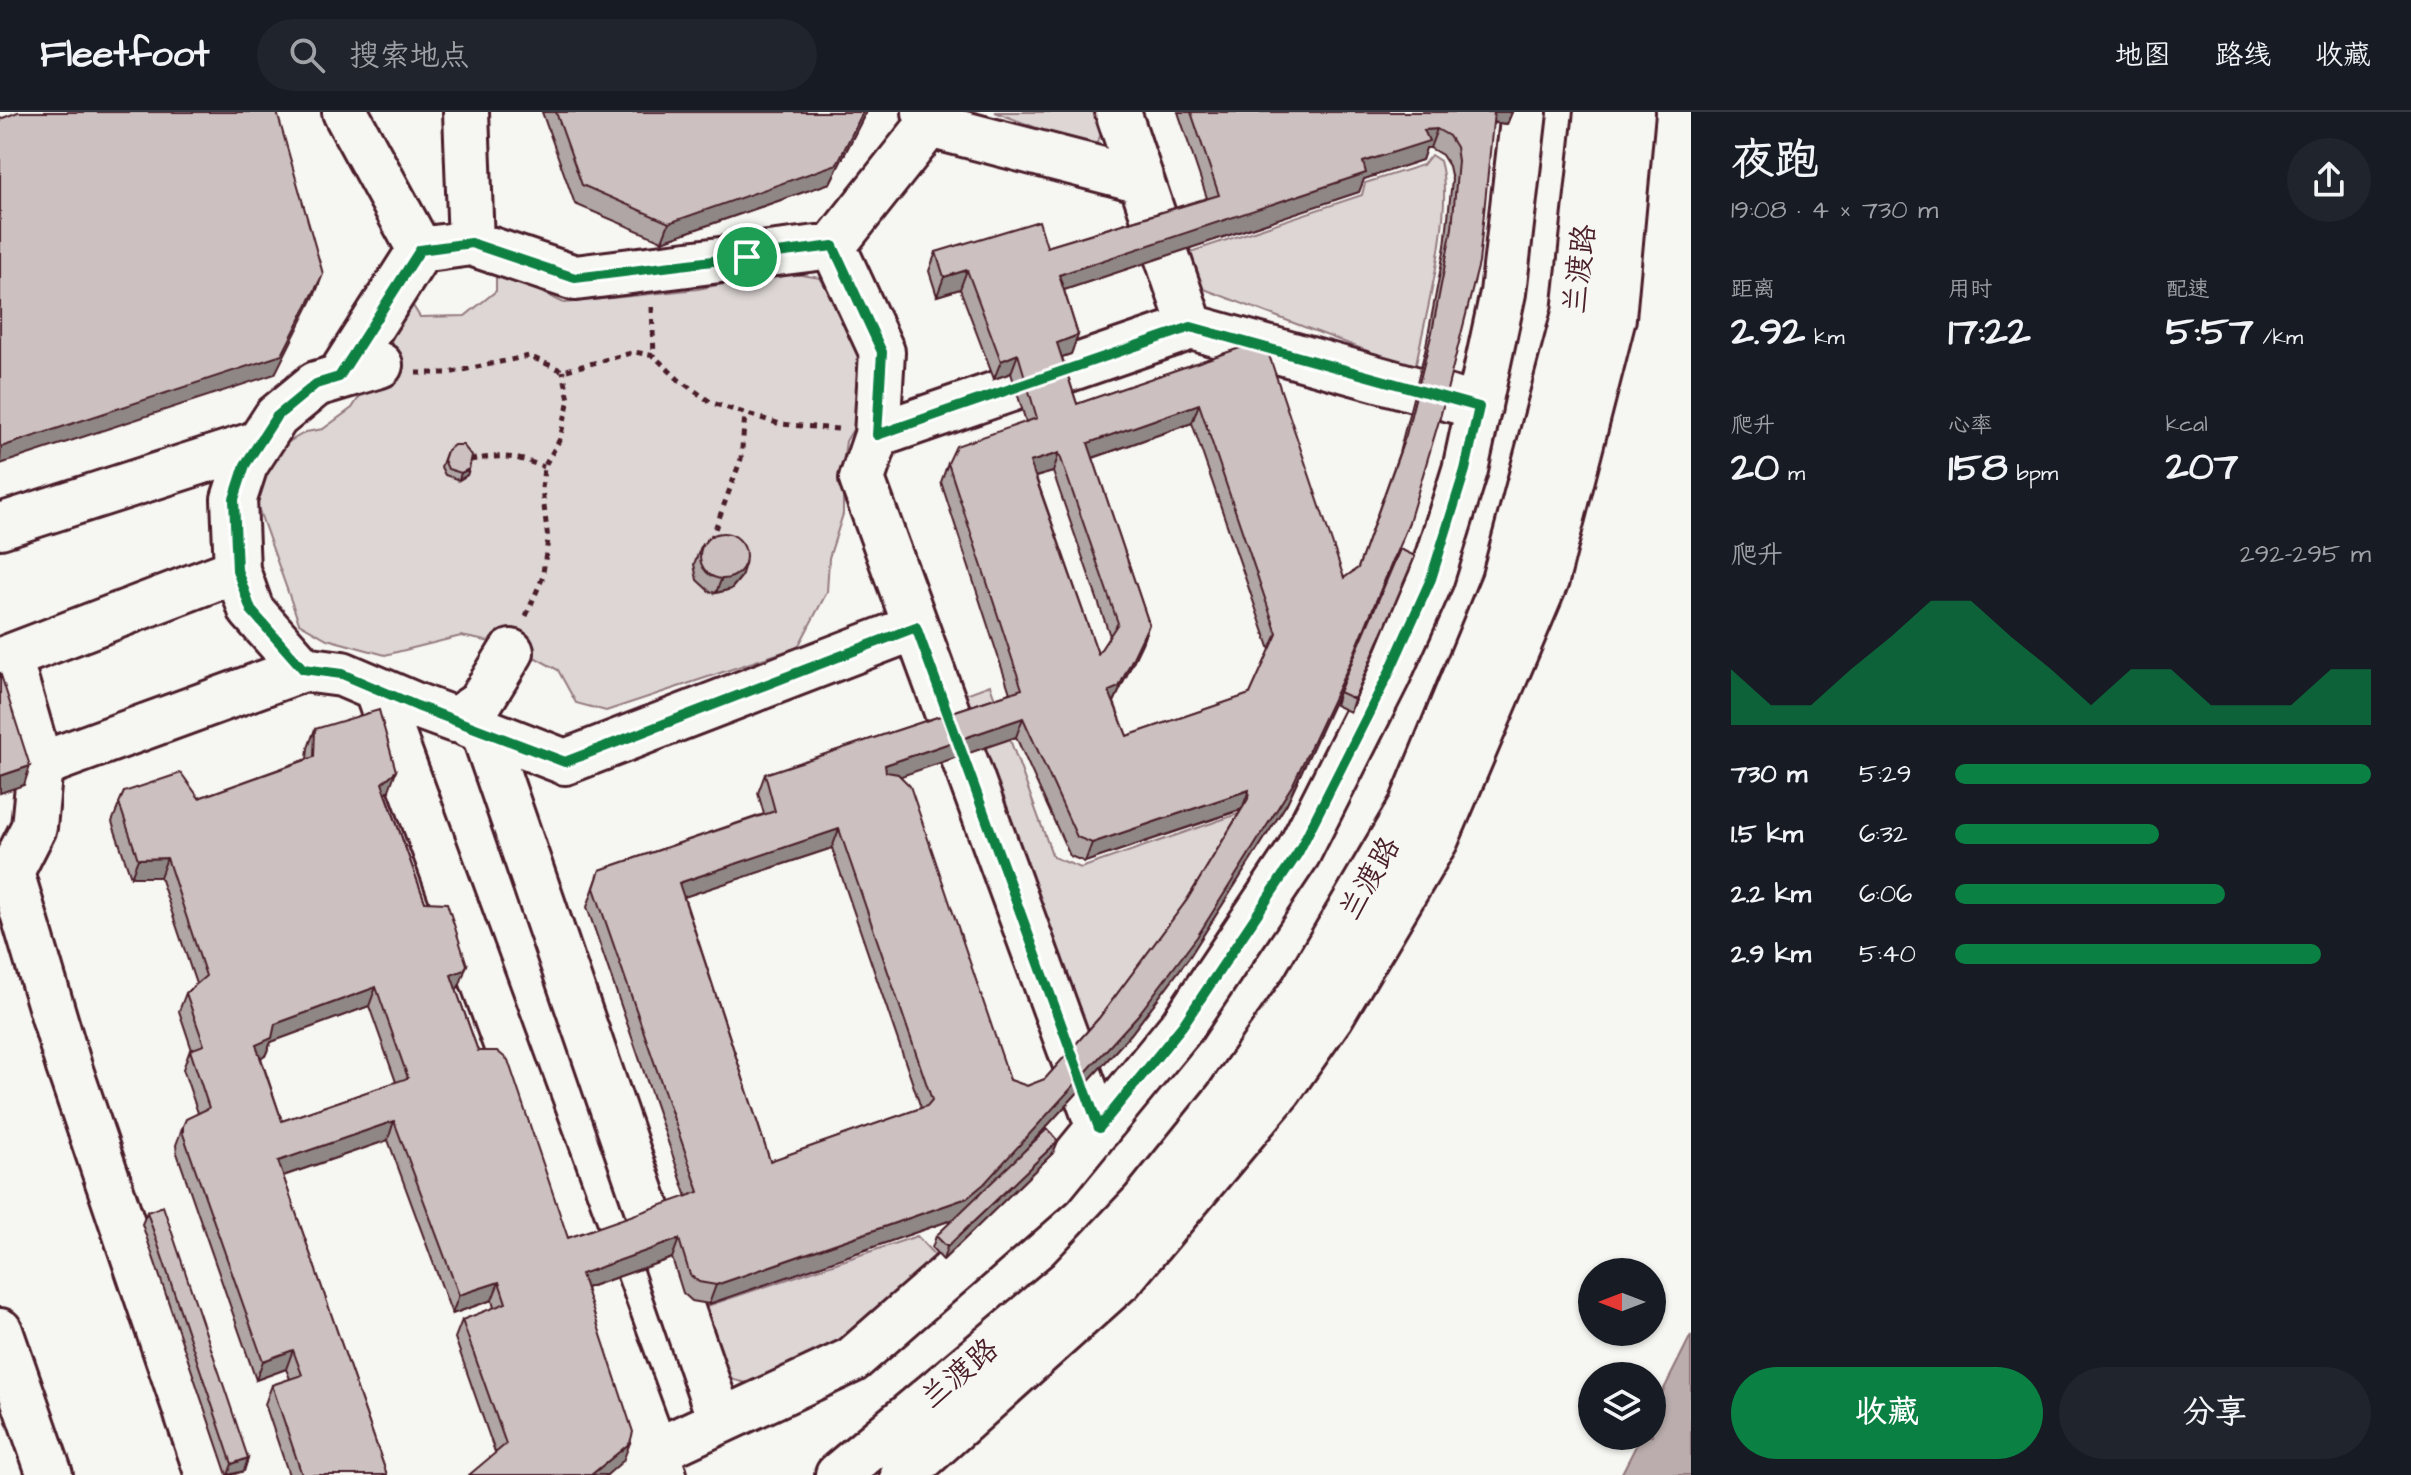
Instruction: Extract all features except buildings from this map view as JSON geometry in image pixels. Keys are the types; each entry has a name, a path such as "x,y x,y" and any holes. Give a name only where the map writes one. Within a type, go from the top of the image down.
{"street":[{"path":"345,112 420,250"},
{"path":"466,112 471,243"},
{"path":"1118,112 1191,327"},
{"path":"376,689 650,1467 720,1420 852,1360 1052,1185 1183,1025 1298,853 1387,677 1431,579 1465,470 1503,293 1524,112"},
{"name":"兰渡路","path":"838,1475 1069,1281 1143,1203 1227,1099 1304,989 1411,807 1508,566 1575,313 1597,112"},
{"name":"兰渡路","path":"903,1475 1120,1280 1288,1077 1331,1016 1436,839 1546,580 1613,318 1632,112"},
{"path":"420,250 471,243 575,278 833,246 927,118 1141,180"},
{"path":"833,246 882,352 877,435 862,479 1099,1128"},
{"path":"303,669 251,610 237,570 234,499 245,465 276,417 316,384 360,371 420,250"},
{"path":"877,435 1191,327 1479,407"},
{"path":"0,526 259,443"},
{"path":"208,1475 69,1067 11,872 34,827 40,765 3,649 237,570"},
{"path":"40,765 303,669 342,674 565,762 916,627"},
{"path":"511,652 469,725 720,1420"},
{"path":"0,1331 50,1475"}],"path":[{"path":"652,294 654,356"},
{"path":"360,371 448,373 529,356 563,371 635,352 654,356 679,380 712,403 745,415 780,424 877,435"},
{"path":"511,652 542,579 548,540 542,489 544,467 560,439 569,399 563,371"},
{"path":"710,546 741,459 745,415"},
{"path":"470,460 519,457 544,467"}],"shaded area":[{"path":"995,112 1095,112 1102,133 1096,144 1076,143"},
{"path":"1431,155 1440,161 1444,206 1437,264 1415,369 1196,286 1184,254 1362,195 1365,183 1423,165"},
{"path":"496,271 564,303 698,289 783,272 820,278 849,322 867,378 867,406 846,441 843,514 829,558 827,592 798,647 606,711 576,703 558,670 516,647 461,636 385,655 327,639 299,623 255,499 261,475 278,448 306,432 323,429 352,408 380,365 410,301 420,317 465,316 496,291"},
{"path":"990,685 1053,857 1081,868 1238,814 1237,822 1156,947 1087,1038 963,695"},
{"path":"917,1236 938,1259 824,1354 786,1372 746,1383 714,1375 692,1311"},
{"path":"1691,1335 1691,1475 1621,1475 1634,1450 1666,1450 1666,1385"}],"route":[{"path":"471,243 575,278 747,257 833,246 882,352 877,435 1191,327 1479,407 1465,470 1431,579 1387,677 1298,853 1183,1025 1099,1128 916,627 565,762 342,674 303,669 251,610 237,570 234,499 245,465 276,417 316,384 339,377 420,250 471,243"}]}
